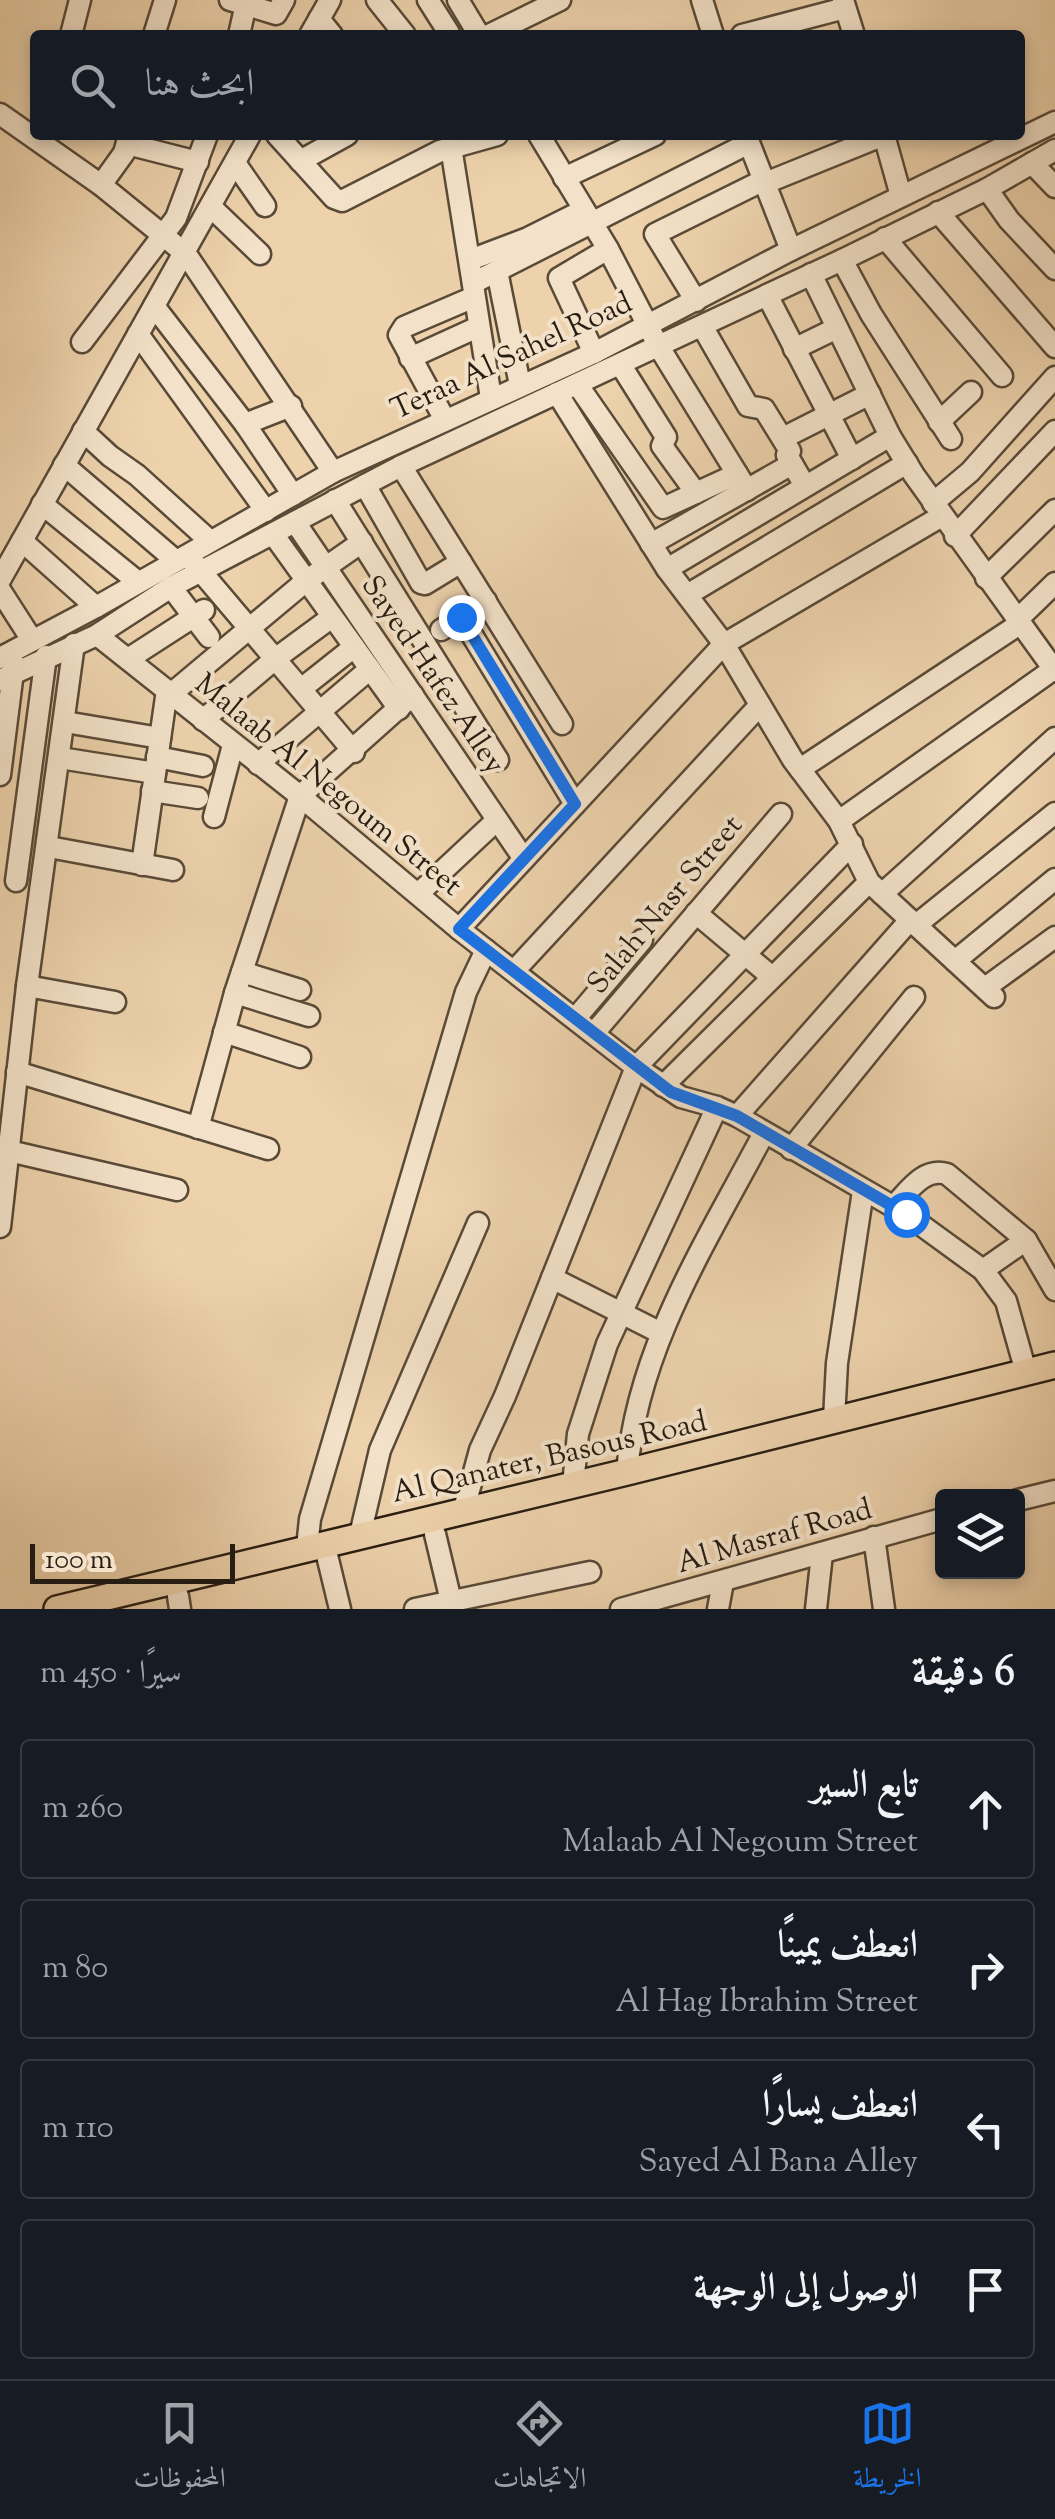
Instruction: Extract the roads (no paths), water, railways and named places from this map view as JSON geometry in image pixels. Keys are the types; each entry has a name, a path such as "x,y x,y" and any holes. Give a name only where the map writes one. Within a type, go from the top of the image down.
{"main road":[{"name":"Al Qanater, Basous Road","path":"126,1609 179,1602 360,1535 1055,1365"},
{"name":"Al Qanater, Basous Road","path":"57,1609 319,1550 436,1534 1055,1381"}],"street":[{"path":"72,30 80,0"},
{"path":"156,30 165,0"},
{"path":"377,0 400,30"},
{"path":"428,0 445,30"},
{"path":"458,0 475,28"},
{"path":"499,30 560,0"},
{"path":"702,0 711,30"},
{"path":"238,30 238,2 280,7"},
{"path":"758,30 844,4 852,30"},
{"path":"0,114 30,131"},
{"name":"Teraa Al Sahel Road","path":"1025,132 1055,122"},
{"path":"45,140 186,254 333,472"},
{"path":"102,185 128,140 198,162"},
{"path":"82,342 176,218 206,140"},
{"path":"0,580 247,140"},
{"path":"282,140 331,195 342,201 451,147 478,140"},
{"path":"300,160 338,140"},
{"path":"542,140 608,248 659,346 748,482 773,506"},
{"path":"564,178 644,140"},
{"path":"445,420 400,338 404,327 473,290 496,271 588,217 745,140"},
{"path":"747,140 791,250"},
{"path":"696,301 654,236 763,183 871,140"},
{"path":"885,140 901,196"},
{"name":"Teraa Al Sahel Road","path":"18,659 138,582 333,472 594,353 1004,140"},
{"path":"451,147 491,398"},
{"name":"Teraa Al Sahel Road","path":"18,659 97,634 171,587 401,466 842,260 987,189 1055,150"},
{"path":"235,163 266,206"},
{"path":"1032,163 1055,187"},
{"path":"987,189 1009,220 1055,269"},
{"path":"211,207 260,254"},
{"path":"938,212 1055,346"},
{"path":"470,260 588,217"},
{"path":"885,238 1002,376"},
{"path":"594,353 559,278 608,248"},
{"path":"842,260 880,329 945,431 971,392"},
{"path":"496,271 520,385"},
{"path":"811,274 890,436 955,536 1052,660 840,820"},
{"path":"767,295 852,459"},
{"path":"154,306 245,424 293,495"},
{"path":"702,326 748,406 764,408 790,451 786,456 805,486"},
{"path":"410,358 478,327"},
{"path":"794,349 837,328"},
{"path":"138,334 266,511"},
{"path":"620,364 666,437 662,446 696,493"},
{"path":"459,929 724,644 938,509 1055,377"},
{"path":"567,388 664,508 696,493 748,482 792,464"},
{"path":"567,388 651,544 724,644 800,769 840,820 876,888 990,992 1055,938"},
{"path":"782,438 870,394"},
{"path":"245,424 291,406"},
{"path":"82,431 210,541"},
{"path":"955,536 1055,432"},
{"path":"667,569 890,436"},
{"path":"687,594 907,463"},
{"path":"64,465 201,572 354,752"},
{"path":"401,466 562,724"},
{"path":"651,544 748,482"},
{"path":"366,485 421,583 462,562"},
{"path":"336,500 498,760"},
{"path":"42,504 138,582"},
{"path":"986,578 1055,510"},
{"name":"Sayed Hafez Alley","path":"295,522 406,702 524,859"},
{"path":"198,1128 235,993 300,796 406,702 370,670 273,534"},
{"path":"22,540 96,608"},
{"path":"142,864 169,692 306,581 362,542"},
{"path":"800,769 1019,621 1055,583"},
{"path":"171,587 199,613 209,637"},
{"path":"0,590 18,659 16,881"},
{"path":"441,630 486,601"},
{"path":"128,659 199,613"},
{"path":"203,720 332,617"},
{"path":"461,617 575,804"},
{"name":"Malaab Al Negoum Street","path":"97,634 459,929 636,1067 692,1102 737,1116 893,1207 983,1270 1006,1301 1026,1372"},
{"path":"0,1228 74,644"},
{"path":"301,689 354,647"},
{"path":"0,775 18,659"},
{"path":"258,764 370,670"},
{"path":"514,971 760,705"},
{"path":"65,722 156,765 198,798"},
{"path":"663,1086 772,977 1055,738"},
{"path":"214,818 232,745"},
{"path":"60,758 203,766"},
{"path":"737,1116 913,922 1055,813"},
{"name":"Salah Nasr Street","path":"594,1033 781,814"},
{"path":"418,894 497,820"},
{"path":"464,1509 480,1450 636,1067 852,844"},
{"path":"49,847 172,870"},
{"path":"955,960 1055,879"},
{"path":"696,912 772,977"},
{"path":"576,1019 642,940"},
{"path":"340,1609 310,1519 460,1011 471,977 486,950"},
{"path":"242,972 300,990"},
{"path":"28,986 115,1002"},
{"path":"235,993 309,1016"},
{"path":"792,1149 914,997"},
{"path":"224,1032 300,1057"},
{"path":"17,1072 268,1150"},
{"path":"573,1485 578,1434 595,1375 717,1107"},
{"path":"627,1472 636,1414 661,1333 764,1133"},
{"path":"9,1151 177,1190"},
{"path":"893,1207 924,1176 947,1174 1026,1240 1055,1290"},
{"path":"834,1419 837,1363 863,1191"},
{"path":"360,1535 374,1467 478,1223"},
{"path":"983,1270 1026,1240"},
{"path":"552,1278 661,1333"},
{"path":"1025,1498 1055,1491"},
{"name":"Al Masraf Road","path":"621,1609 668,1602 935,1520"},
{"path":"436,1534 451,1601"},
{"path":"874,1537 884,1609"},
{"path":"816,1609 822,1554"},
{"path":"415,1609 590,1572"},
{"path":"718,1609 723,1582"}]}
